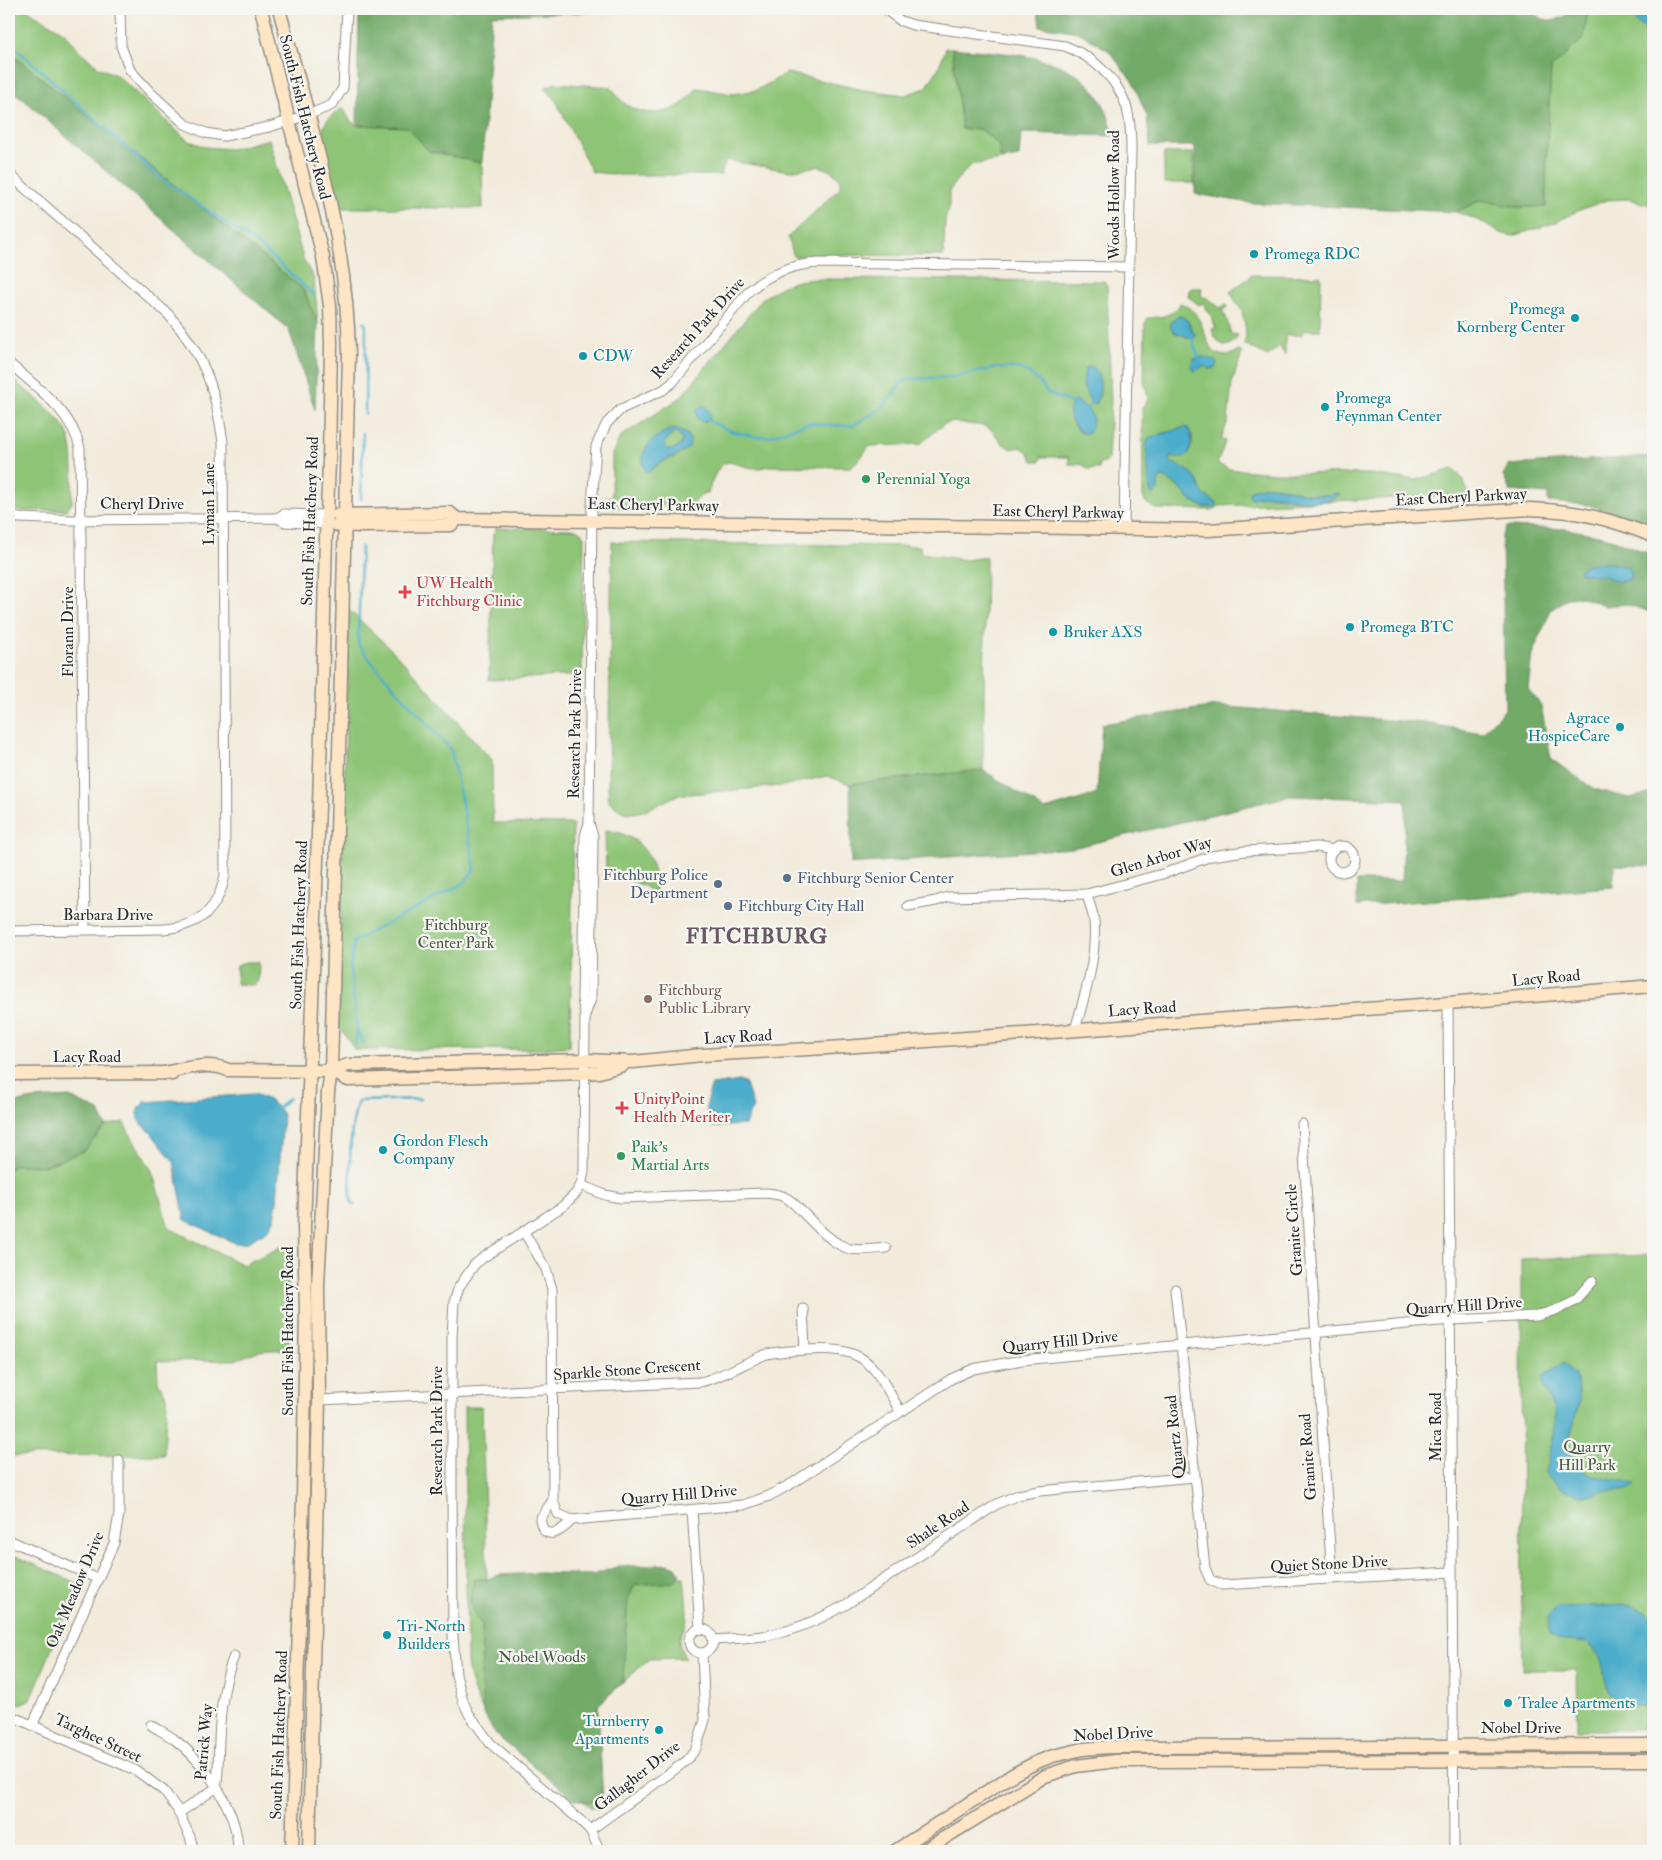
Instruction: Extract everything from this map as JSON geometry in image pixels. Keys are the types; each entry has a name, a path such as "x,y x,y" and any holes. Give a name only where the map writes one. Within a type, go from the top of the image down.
{"main road":[{"name":"South Fish Hatchery Road","path":"261,9 323,257 330,306 331,344 304,1228 306,1311 302,1555 292,1851"},
{"name":"South Fish Hatchery Road","path":"279,9 334,220 347,305 349,353 331,1071 328,1092 318,1285 320,1400 309,1851"},
{"name":"East Cheryl Parkway","path":"327,519 345,520 450,513 457,519 1208,530 1530,509 1561,510 1608,519 1653,536"},
{"name":"Lacy Road","path":"9,1074 165,1073 178,1076 220,1074 228,1070 331,1071 348,1080 585,1066 702,1055 844,1047 1448,1003 1653,986"},
{"name":"Nobel Drive","path":"895,1851 1014,1774 1052,1756 1083,1749 1109,1747 1653,1744"},
{"name":"Nobel Drive","path":"923,1851 1025,1786 1045,1776 1076,1766 1116,1761 1653,1759"}],"street":[{"path":"120,9 121,46 130,70 151,93 185,124 206,133 224,136 269,127 308,115 332,105 343,88 347,9"},
{"name":"Woods Hollow Road","path":"885,9 901,21 913,25 1048,42 1082,52 1110,78 1120,92 1130,127 1131,147 1124,529"},
{"name":"Lyman Lane","path":"9,174 130,278 168,314 186,334 202,362 218,405 223,442 225,874 218,899 204,915"},
{"name":"Research Park Drive","path":"600,1851 590,1830 490,1743 478,1729 469,1714 458,1686 453,1635 452,1317 459,1288 466,1275 484,1257 562,1206 576,1193 581,1185 586,1162 586,1015 591,999 592,973 593,836 589,823 592,520 596,446 607,423 621,409 663,390 672,383 750,290 779,271 795,266 818,264 1129,267"},
{"name":"Florann Drive","path":"9,363 63,411 77,434 80,448 85,930"},
{"name":"Cheryl Drive","path":"9,516 82,520 277,518 285,522 327,519"},
{"name":"Glen Arbor Way","path":"908,906 948,897 1087,894 1166,873 1211,856 1245,851 1317,847 1333,850"},
{"path":"1075,1030 1088,983 1095,942 1094,919 1087,894"},
{"name":"Barbara Drive","path":"9,931 176,928 193,923 204,915"},
{"name":"Mica Road","path":"1448,1003 1454,1851"},
{"name":"Granite Circle","path":"1302,1124 1315,1334"},
{"path":"581,1185 605,1195 621,1198 766,1193 786,1196 831,1239 844,1247 856,1250 886,1248"},
{"path":"524,1232 546,1269 552,1289 553,1500 540,1519 541,1526 551,1533 558,1532 572,1520"},
{"name":"Quarry Hill Drive","path":"553,1500 558,1514 572,1520 743,1505 769,1496 791,1484 900,1411 951,1379 973,1369 1022,1360 1450,1320 1537,1316 1561,1308 1576,1298 1592,1281"},
{"name":"Quartz Road","path":"1175,1289 1194,1477 1205,1568 1210,1580"},
{"path":"803,1308 805,1350"},
{"name":"Granite Road","path":"1315,1334 1332,1578"},
{"name":"Sparkle Stone Crescent","path":"320,1400 700,1382 716,1378 765,1355 805,1350 838,1349 868,1362 884,1382 900,1411"},
{"name":"Oak Meadow Drive","path":"33,1724 114,1543 119,1514 119,1460"},
{"name":"Shale Road","path":"713,1640 764,1636 788,1630 828,1614 847,1604 996,1504 1018,1495 1039,1491 1194,1477"},
{"path":"692,1510 700,1629"},
{"path":"9,1540 98,1579"},
{"name":"Quiet Stone Drive","path":"1210,1580 1222,1586 1452,1572"},
{"path":"700,1629 708,1632 713,1640 711,1648 702,1653 694,1650 690,1644 693,1632 700,1629"},
{"name":"Gallagher Drive","path":"590,1830 674,1770 688,1759 696,1748 705,1720 702,1653"},
{"name":"Patrick Way","path":"179,1813 216,1788 219,1775 218,1741 224,1688 234,1656"},
{"name":"Targhee Street","path":"10,1718 33,1724 137,1771 164,1791 179,1813 194,1851"},
{"path":"151,1725 174,1739 205,1770 228,1808 235,1825 238,1851"},
{"path":"1330,1746 1330,1760"}],"green space":[{"path":"9,9 26,9 65,33 80,51 98,67 118,76 187,140 205,147 231,149 269,139 304,261 314,279 318,323 303,289 9,52"},
{"path":"359,9 590,9 590,12 492,15 482,163 429,151 408,127 357,125"},
{"path":"1038,9 1514,9 1531,11 1543,19 1553,21 1567,15 1570,9 1588,9 1584,38 1551,68 1546,207 1515,207 1481,200 1456,212 1250,203 1195,194 1195,146 1150,146 1147,116 1133,82 1108,50 1078,32 1040,26"},
{"path":"1588,9 1653,9 1653,206 1629,199 1607,200 1577,211 1554,223 1513,236 1503,234 1480,221 1456,212 1481,200 1515,207 1546,207 1551,68 1584,38"},
{"path":"946,48 952,48 962,129 980,129 998,144 1001,160 971,165 955,182 949,192 949,209 945,219 943,256 813,255 794,257 788,237 840,188 840,179 831,171 819,166 789,171 726,160 721,175 619,175 592,172 555,99 544,88 555,83 611,87 622,101 630,107 654,113 677,107 697,88 733,94 757,90 787,73 864,90 905,95 926,88 938,69"},
{"path":"952,48 1029,57 1053,63 1074,73 1092,88 1105,108 1113,136 1021,133 1019,157 1001,160 998,144 981,129 962,129"},
{"path":"9,52 303,289 318,323 315,410 289,330 9,87"},
{"path":"343,108 351,122 357,125 408,127 429,151 482,163 483,208 340,208 328,166 323,133 324,126 328,120"},
{"path":"1164,153 1193,153 1194,183 1164,183"},
{"path":"1250,275 1321,276 1320,330 1302,330 1302,335 1285,335 1285,355 1279,346 1268,356 1244,344 1246,332 1243,313 1230,292 1250,279"},
{"path":"817,279 1104,281 1107,286 1111,402 1108,460 1105,463 1099,464 1099,469 1087,469 1084,465 1069,464 1069,457 1041,457 1040,461 1033,461 1029,453 1021,447 1011,449 1002,443 992,430 984,426 952,422 944,424 920,444 870,446 850,467 769,466 757,468 726,463 720,467 714,476 708,493 704,493 689,506 607,507 608,498 612,496 612,454 620,437 680,398 762,299 788,284","holes":["1075,400 1089,411 1092,418 1092,428 1082,434 1072,419","675,429 690,440 676,457 664,460 651,470 643,455"]},
{"path":"1192,288 1202,288 1201,296 1209,299 1220,308 1226,304 1227,307 1222,311 1226,317 1231,334 1238,335 1235,341 1227,345 1220,343 1214,335 1212,329 1216,328 1203,303 1199,305 1188,296 1189,290"},
{"path":"1180,303 1195,313 1202,325 1207,341 1215,352 1221,355 1229,355 1239,351 1242,353 1232,383 1228,421 1221,439 1226,440 1217,464 1229,469 1276,473 1370,474 1416,480 1453,469 1463,479 1469,495 1220,506 1213,510 1155,509 1145,502 1143,497 1142,407 1148,397 1144,381 1145,323 1148,318 1167,315 1178,307","holes":["1187,320 1195,335 1173,332","1167,432 1192,434 1189,453 1177,458 1169,457 1169,461 1197,480 1203,494 1218,504 1215,507 1204,507 1190,500 1179,487 1164,477 1158,481 1158,436","1266,486 1317,495 1337,493 1307,502 1268,495 1251,498 1249,493 1251,490"]},
{"path":"9,376 56,417 63,425 70,439 73,457 72,504 66,510 23,511 9,509"},
{"path":"674,433 682,439 681,445 671,451 666,449 664,443"},
{"path":"1653,456 1653,526 1589,505 1548,502 1548,494 1510,491 1503,476 1508,465"},
{"path":"1507,527 1567,529 1603,536 1653,555 1653,613 1626,604 1604,606 1581,597 1568,598 1551,610 1532,654 1528,689 1541,705 1551,759 1594,789 1629,798 1653,793 1653,866 1614,865 1613,887 1357,906 1357,881 1402,881 1406,800 1290,796 1073,848 851,864 850,784 983,770 1045,810 1097,794 1102,724 1216,706 1424,723 1482,733 1505,709 1502,536"},
{"path":"496,528 576,529 584,537 582,675 489,680 493,535"},
{"path":"612,542 920,546 921,553 966,560 986,557 983,770 850,784 827,776 782,786 678,795 635,813 620,810 609,801 608,785"},
{"name":"Fitchburg Center Park","path":"349,610 397,655 492,760 493,823 573,824 570,1046 541,1049 355,1050 338,1025"},
{"path":"605,830 627,836 644,849 653,868 655,891 650,893 645,886 606,872"},
{"path":"247,962 259,962 258,981 254,985 236,984 237,965"},
{"path":"70,1097 99,1111 106,1126 84,1151 45,1166 17,1165 9,1169 9,1104 33,1099"},
{"path":"123,1122 152,1171 169,1228 243,1265 285,1245 288,1268 289,1349 258,1351 235,1360 157,1361 158,1382 167,1397 164,1455 9,1456 9,1169 17,1165 45,1166 84,1151 106,1126"},
{"name":"Quarry Hill Park","path":"1653,1255 1653,1730 1577,1730 1576,1670 1522,1670 1521,1259"},
{"name":"Nobel Woods","path":"464,1407 482,1407 487,1584 684,1577 687,1617 679,1640 686,1658 649,1659 598,1705 603,1805 597,1809 590,1807 502,1735 488,1719 474,1693 467,1663"},
{"path":"9,1553 79,1584 31,1699 21,1704 9,1700"},
{"name":"Nobel Woods","path":"668,1564 676,1567 680,1574 674,1582 635,1585 628,1599 623,1682 598,1705 602,1793 591,1802 574,1799 496,1735 483,1713 481,1685 482,1625 474,1614 471,1603 474,1579 487,1579 499,1575 540,1573 593,1575 619,1566"}],"water":[{"path":"1618,9 1653,9 1653,32 1649,32"},
{"path":"1181,316 1187,320 1195,335 1193,339 1173,332 1171,329 1171,323 1176,317"},
{"path":"1200,357 1215,361 1217,363 1215,368 1209,369 1204,366 1195,371 1192,369 1191,364 1194,359"},
{"path":"1092,366 1098,375 1100,385 1098,399 1095,404 1091,403 1083,386 1085,368"},
{"path":"1075,400 1088,410 1093,418 1088,434 1078,430 1071,420 1071,404"},
{"path":"702,405 709,411 709,421 703,422 697,418 696,411"},
{"path":"1185,427 1189,429 1191,435 1189,453 1184,457 1170,457 1169,461 1191,472 1203,494 1218,504 1215,507 1204,507 1190,500 1179,487 1164,477 1158,481 1158,490 1153,495 1150,492 1146,446 1148,438"},
{"path":"675,429 687,434 690,440 689,448 662,462 647,473 643,465 645,451 654,439","holes":["673,433 682,438 681,445 671,450 666,449 664,443"]},
{"path":"1266,486 1317,495 1340,494 1322,501 1270,495 1251,498 1249,493 1251,490"},
{"path":"1587,564 1617,564 1626,567 1632,572 1630,579 1618,582 1605,576 1580,573 1579,570"},
{"path":"739,1081 746,1084 753,1107 745,1125 713,1127 707,1112 707,1100 712,1085"},
{"path":"253,1094 270,1101 283,1114 277,1202 274,1220 268,1230 246,1243 235,1243 185,1220 174,1162 152,1134 138,1120 138,1109 145,1102"},
{"path":"1564,1363 1575,1376 1578,1385 1579,1403 1568,1444 1573,1464 1590,1474 1626,1481 1636,1486 1624,1491 1603,1491 1581,1495 1563,1488 1545,1473 1556,1419 1554,1408 1543,1386 1543,1376"},
{"path":"1631,1605 1648,1612 1653,1621 1653,1709 1616,1700 1610,1694 1600,1656 1587,1642 1558,1639 1549,1634 1548,1618 1557,1607"}],"waterway":[{"path":"9,42 159,177 257,244 314,295"},
{"path":"363,322 366,325 365,414"},
{"path":"1193,339 1199,358"},
{"path":"709,421 731,431 758,437 770,436 808,423 854,425 883,407 901,383 909,379 954,377 995,368 1018,368 1038,381 1048,393 1071,403"},
{"path":"1087,409 1091,403"},
{"path":"361,499 363,433"},
{"path":"356,1045 357,1031 350,969 354,941 464,883 475,868 451,750 375,666 358,644 361,547"},
{"path":"357,1031 364,1043"},
{"path":"278,1108 289,1098"},
{"path":"354,1205 351,1201 350,1150 358,1101 420,1099"}],"place":[{"name":"Promega RDC","path":"1254,254"},
{"name":"Promega Kornberg Center","path":"1575,318"},
{"name":"CDW","path":"583,356"},
{"name":"Promega Feynman Center","path":"1325,407"},
{"name":"Perennial Yoga","path":"866,479"},
{"name":"UW Health Fitchburg Clinic","path":"405,592"},
{"name":"Promega BTC","path":"1350,627"},
{"name":"Bruker AXS","path":"1053,632"},
{"name":"Agrace HospiceCare","path":"1620,727"},
{"name":"Fitchburg Senior Center","path":"787,878"},
{"name":"Fitchburg Police Department","path":"718,884"},
{"name":"Fitchburg City Hall","path":"728,906"},
{"name":"Fitchburg Public Library","path":"648,999"},
{"name":"UnityPoint Health Meriter","path":"622,1108"},
{"name":"Gordon Flesch Company","path":"383,1150"},
{"name":"Paik's Martial Arts","path":"621,1156"},
{"name":"Tri-North Builders","path":"387,1635"},
{"name":"Tralee Apartments","path":"1508,1703"},
{"name":"Turnberry Apartments","path":"659,1730"}],"district":[{"name":"FITCHBURG","path":"757,936"}]}
